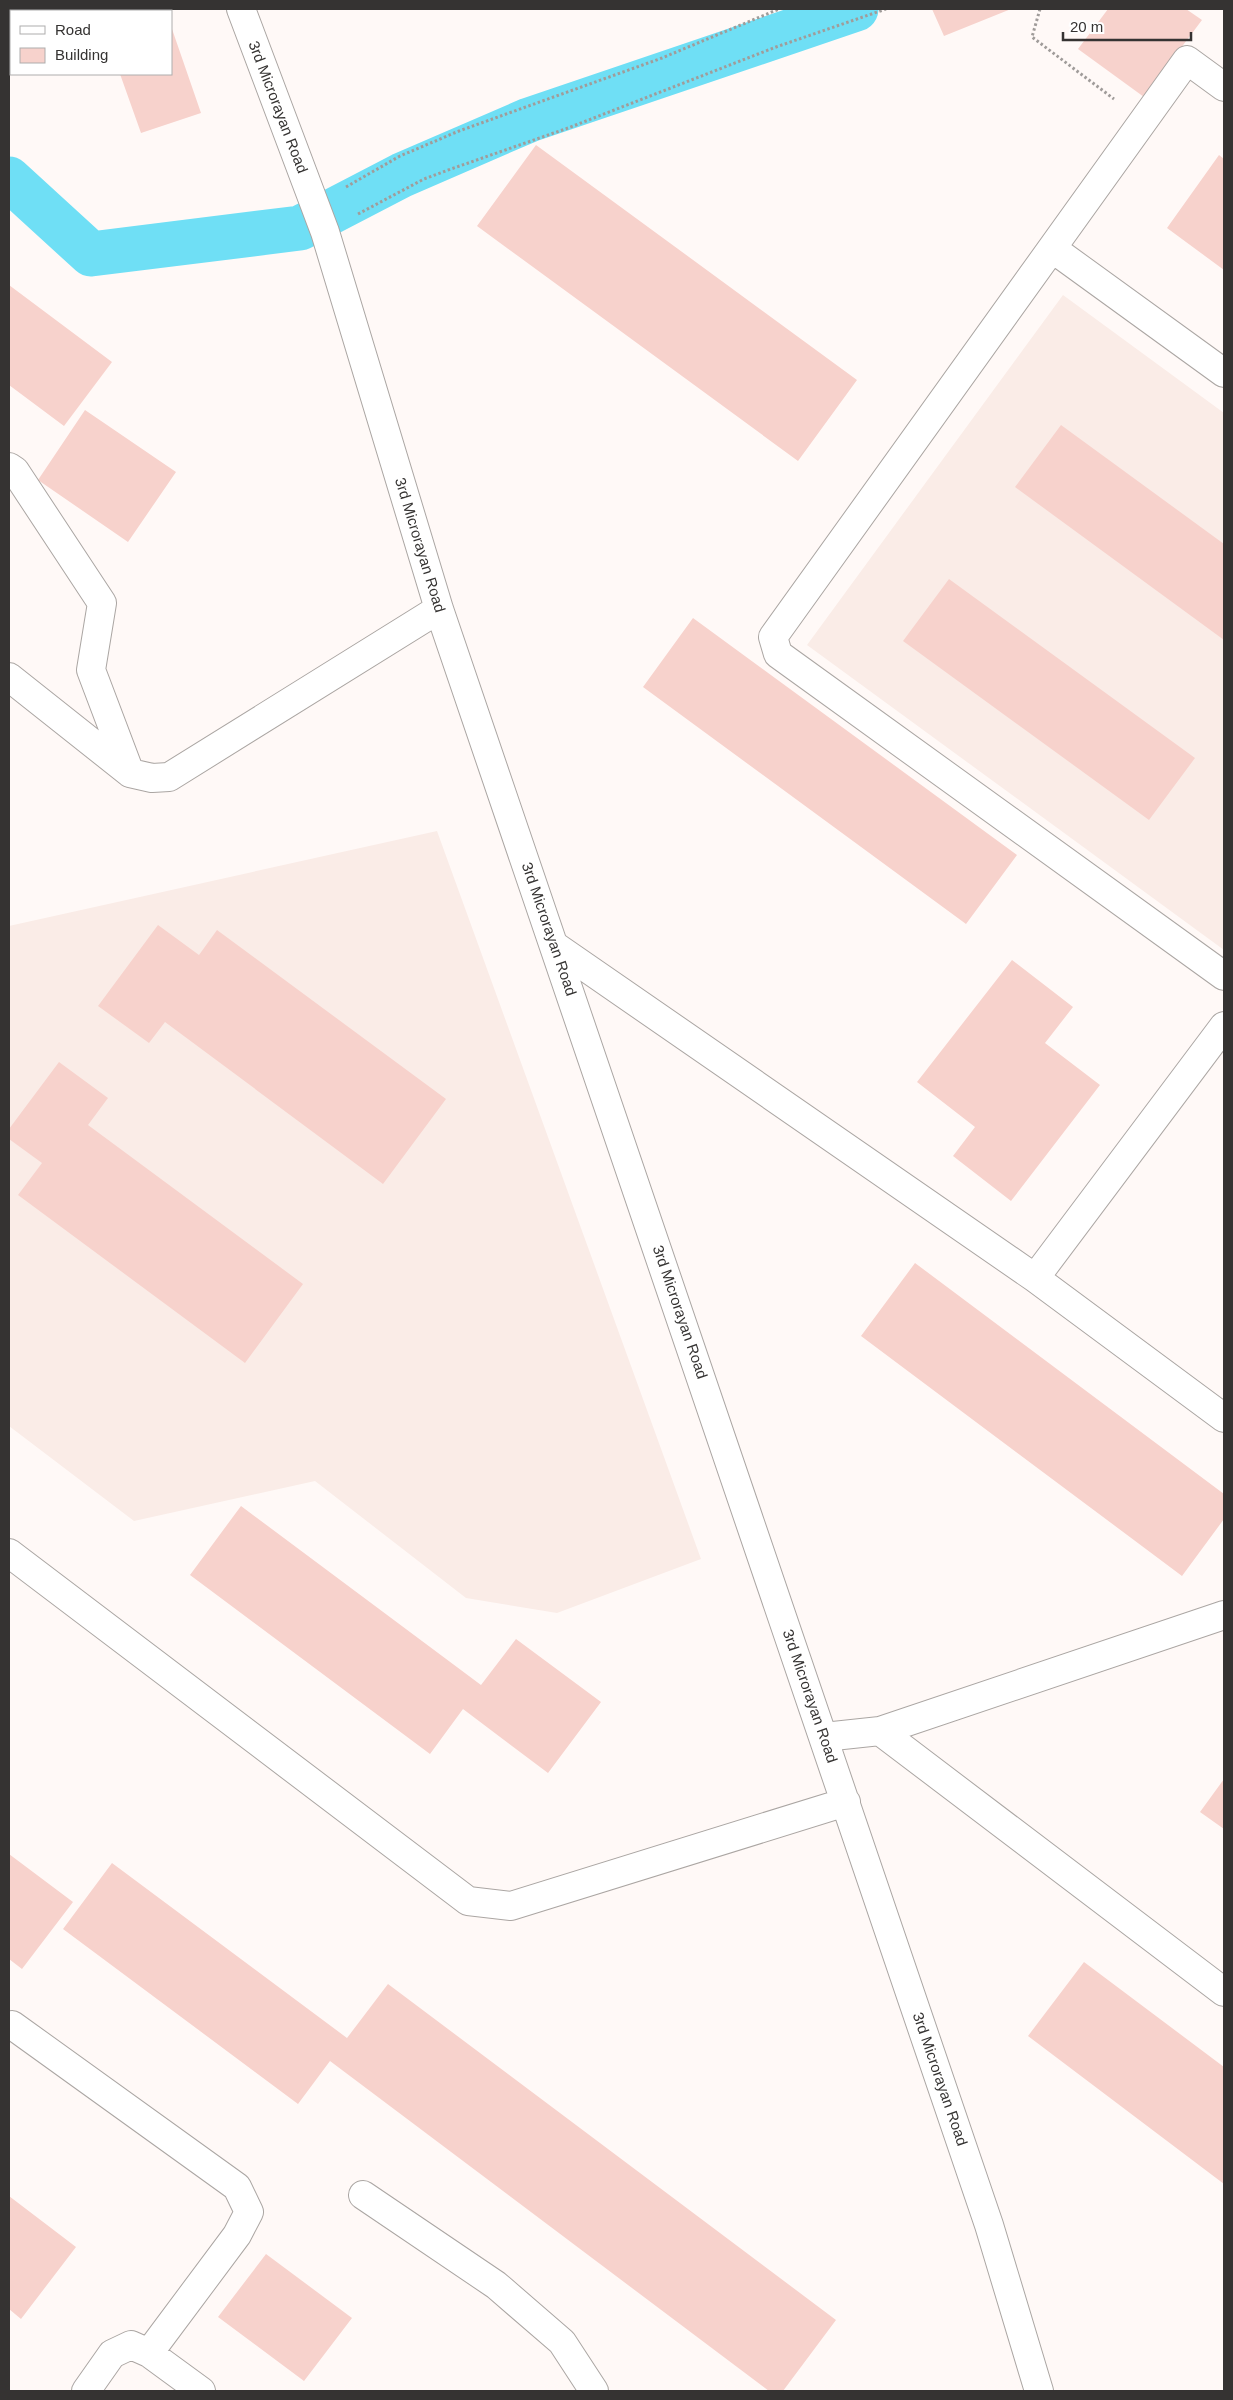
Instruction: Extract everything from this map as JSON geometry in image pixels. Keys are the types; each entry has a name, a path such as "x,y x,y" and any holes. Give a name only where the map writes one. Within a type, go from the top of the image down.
{"street":[{"name":"3rd Microrayan Road","path":"241,9 325,232 439,609 989,2225 1039,2391"},
{"path":"1224,87 1187,60 773,637 778,654 1224,976"},
{"path":"1053,249 1224,373"},
{"path":"9,467 15,471 102,603 91,670 130,773"},
{"path":"9,677 130,773 152,778 169,776 439,609"},
{"path":"555,946 1035,1278 1224,1418"},
{"path":"1035,1278 1224,1026"},
{"path":"9,1553 468,1901 512,1906 846,1802"},
{"path":"824,1737 880,1731 1224,1615"},
{"path":"880,1731 1224,1992"},
{"path":"12,2025 236,2187 249,2212 237,2235 149,2353"},
{"path":"363,2195 496,2285 562,2342 594,2391"},
{"path":"86,2391 112,2354 131,2345 149,2353 201,2391"}],"path":[{"path":"315,205 400,156 459,130 662,58 780,9"},
{"path":"325,232 424,179 568,128 776,47 886,9"},
{"path":"1040,9 1032,37 1144,121"}],"shaded area":[{"path":"1063,295 1224,413 1224,950 807,645"},
{"path":"437,831 701,1559 557,1613 466,1598 315,1481 134,1521 9,1426 9,926"}],"building":[{"path":"98,9 166,10 98,10"},
{"path":"932,9 1011,9 944,36"},
{"path":"1108,9 1186,9 1202,20 1144,97 1078,49"},
{"path":"172,29 201,113 141,133 120,75 172,75"},
{"path":"536,145 857,380 798,461 477,226"},
{"path":"1219,155 1224,159 1224,270 1167,228"},
{"path":"9,285 112,362 64,426 9,385"},
{"path":"85,410 176,472 128,542 38,480"},
{"path":"1061,425 1224,544 1224,640 1015,487"},
{"path":"949,579 1195,758 1149,820 903,641"},
{"path":"693,618 1017,855 966,924 643,687"},
{"path":"158,925 199,955 217,930 446,1099 383,1184 165,1022 149,1043 98,1006"},
{"path":"1012,960 1073,1007 1045,1043 1100,1085 1011,1201 953,1156 975,1127 917,1082"},
{"path":"59,1062 108,1098 88,1125 303,1284 245,1363 18,1195 42,1163 9,1139 9,1129"},
{"path":"915,1263 1224,1494 1224,1519 1182,1576 861,1336"},
{"path":"241,1506 481,1685 516,1639 601,1702 548,1773 463,1709 430,1754 190,1575"},
{"path":"1224,1779 1224,1829 1200,1812"},
{"path":"9,1854 73,1902 22,1969 9,1959"},
{"path":"112,1863 347,2038 388,1984 836,2320 783,2391 769,2391 330,2061 298,2104 63,1929"},
{"path":"1084,1962 1224,2067 1224,2184 1028,2036"},
{"path":"9,2196 76,2247 21,2319 9,2309"},
{"path":"266,2254 352,2318 304,2381 218,2317"}],"waterway":[{"path":"9,179 91,254 300,228 402,175 529,120 856,9"}]}
